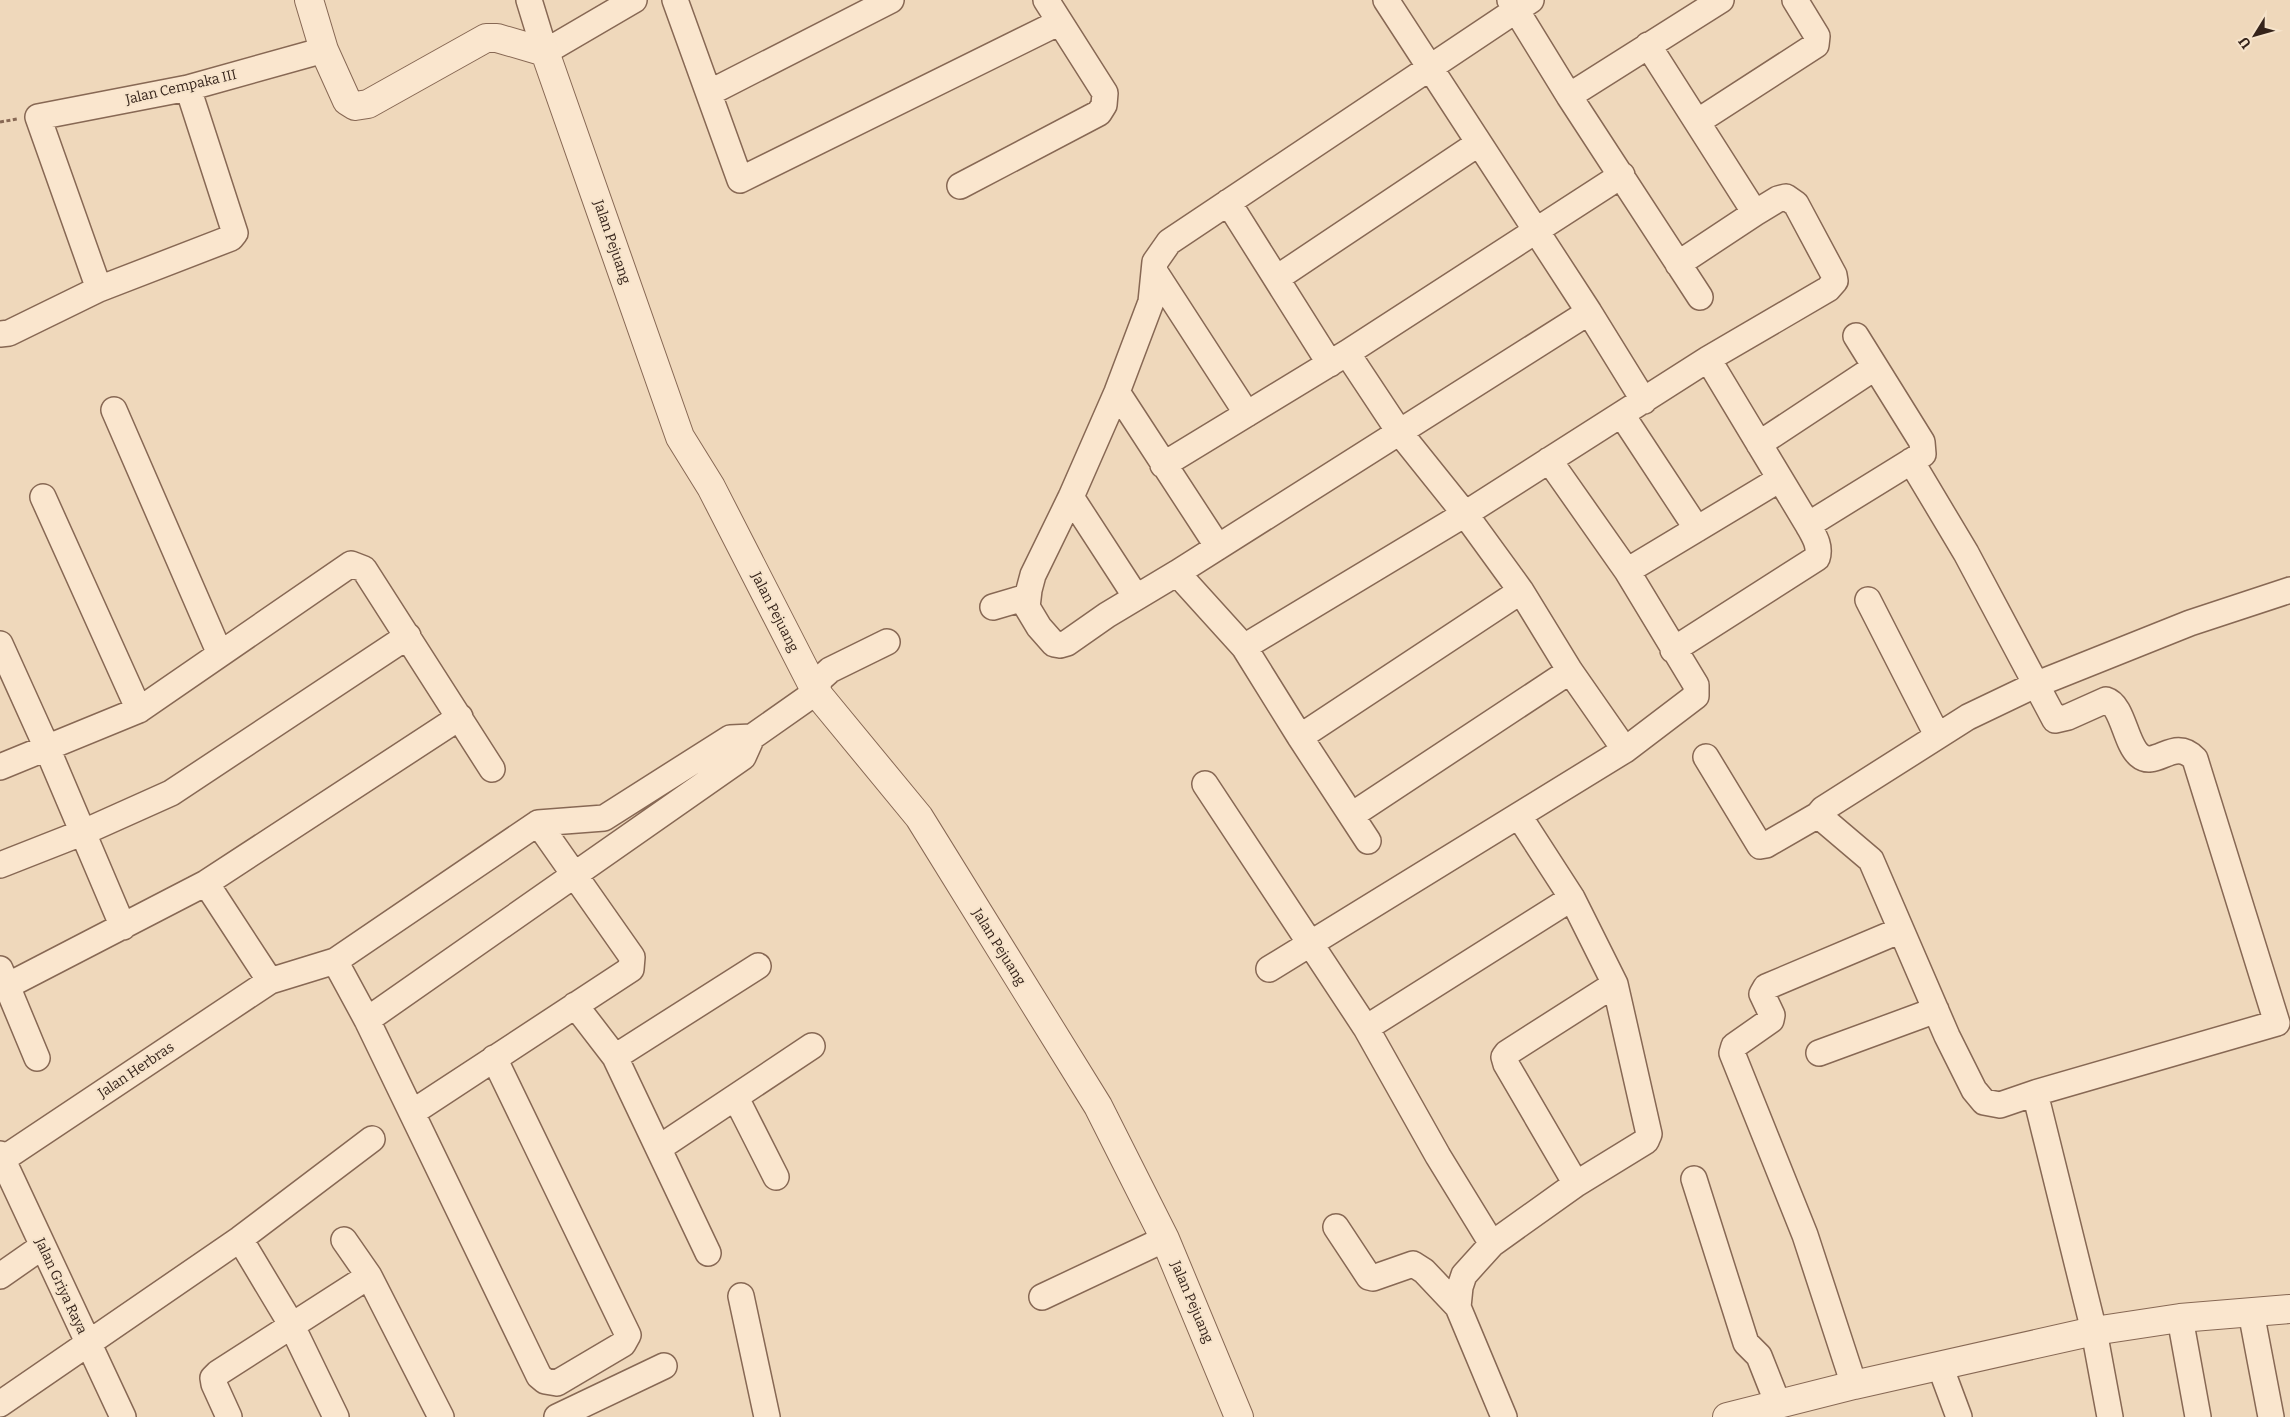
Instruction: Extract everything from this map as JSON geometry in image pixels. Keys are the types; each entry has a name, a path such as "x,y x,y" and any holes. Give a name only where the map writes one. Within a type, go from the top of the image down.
{"street":[{"path":"309,0 324,50 347,101 358,106 368,104 486,38 497,38 545,52 634,0"},
{"path":"529,0 545,52"},
{"path":"675,0 740,180 1060,22"},
{"path":"709,93 891,0"},
{"path":"960,186 1099,113 1104,105 1105,93 1046,0"},
{"path":"1386,0 1429,69 1589,312 1644,401"},
{"path":"1569,96 1721,0"},
{"path":"1697,122 1816,45 1817,36 1795,0"},
{"path":"1589,312 1400,433 1136,597 1068,643 1060,645 1049,641 1027,607 1026,597 1033,575 1071,497 1117,392 1151,302 1155,262 1158,255 1169,242 1429,69 1519,3 1569,96 1700,297"},
{"path":"1648,45 1755,213"},
{"name":"Jalan Cempaka III","path":"99,289 38,117 188,88 324,50"},
{"name":"Jalan Pejuang","path":"545,52 680,437 711,488 816,692 919,817 1098,1106 1165,1239 1239,1417"},
{"path":"0,334 8,333 99,289 224,241 236,233 188,88"},
{"path":"1277,278 1479,143"},
{"path":"1163,465 1339,358 1622,175"},
{"path":"1244,647 1465,514 1708,359 1828,289 1835,281 1834,275 1792,200 1786,197 1778,199 1755,213 1678,264"},
{"path":"1228,202 1277,278 1465,514 1521,591 1570,671 1625,750"},
{"path":"1155,272 1247,414"},
{"path":"1808,525 1923,454 1922,442 1874,368 1856,336"},
{"path":"1673,650 1817,558 1818,544 1808,525 1708,359"},
{"path":"1759,444 1874,368"},
{"path":"1117,392 1218,547"},
{"path":"114,410 220,654"},
{"path":"1622,415 1697,529"},
{"path":"1270,969 1625,750 1696,696 1696,685 1673,650 1627,571 1549,460"},
{"path":"1818,815 1871,860 1966,1075 1984,1102 2000,1105 2035,1093 2283,1022 2195,759 2190,753 2179,750 2152,759 2140,756 2133,747 2115,708 2106,700 2068,717 2055,720 1966,553 1911,462"},
{"path":"1627,571 1780,479"},
{"path":"43,496 139,710"},
{"path":"1071,497 1136,597"},
{"path":"0,767 139,710 351,564 364,569 492,769"},
{"path":"1177,573 1244,647 1368,841"},
{"path":"1706,757 1760,846 1766,845 1818,815 1823,809 1968,717 2035,685 2190,623 2290,590"},
{"path":"1300,737 1521,591"},
{"path":"993,607 1026,597"},
{"path":"1868,600 1937,735"},
{"path":"0,865 84,832 171,792 408,636"},
{"path":"538,823 604,818 730,738 752,737 816,692 820,679 830,670 887,642"},
{"path":"0,644 48,748 123,927"},
{"path":"1352,815 1570,671"},
{"path":"37,1058 4,977 123,927 206,883 460,717"},
{"path":"367,1020 744,757 752,737"},
{"path":"1205,784 1366,1028 1438,1156 1492,1244"},
{"path":"1458,1307 1460,1287 1464,1275 1492,1244 1576,1184 1646,1141 1649,1134 1615,984 1572,898 1519,816"},
{"path":"604,818 621,842"},
{"path":"413,1112 627,973 632,963 632,957 577,875 538,823"},
{"name":"Jalan Herbras","path":"1,1158 270,982 335,961 538,823"},
{"path":"206,883 270,982"},
{"path":"1366,1028 1572,898"},
{"path":"1854,1385 1805,1235 1732,1053 1734,1046 1771,1020 1772,1015 1762,994 1766,987 1901,930"},
{"path":"335,961 413,1112 539,1376 545,1381 557,1383 623,1344 628,1334 494,1058"},
{"path":"615,1057 758,966"},
{"path":"1576,1184 1506,1064 1504,1057 1507,1053 1615,984"},
{"path":"575,1005 615,1057 708,1253"},
{"path":"1819,1053 1936,1010"},
{"path":"659,1148 812,1046"},
{"path":"2035,1093 2094,1331 2110,1417"},
{"path":"736,1098 776,1177"},
{"path":"4,1408 88,1345 240,1239 372,1139"},
{"name":"Jalan Griya Raya","path":"1,1158 123,1417"},
{"path":"1694,1179 1746,1343 1759,1356 1778,1404"},
{"path":"1336,1227 1369,1276 1373,1278 1413,1264 1418,1266 1458,1307 1504,1417"},
{"path":"240,1239 291,1324 336,1417"},
{"path":"1042,1297 1165,1239"},
{"path":"344,1240 369,1276 441,1417"},
{"path":"0,1276 43,1246"},
{"path":"229,1417 213,1378 291,1324 369,1276"},
{"path":"741,1296 767,1417"},
{"path":"1727,1417 1854,1385 2094,1331 2180,1318 2290,1309"},
{"path":"2251,1312 2271,1417"},
{"path":"2180,1318 2198,1417"},
{"path":"557,1417 664,1366"},
{"path":"1940,1366 1959,1417"}]}
